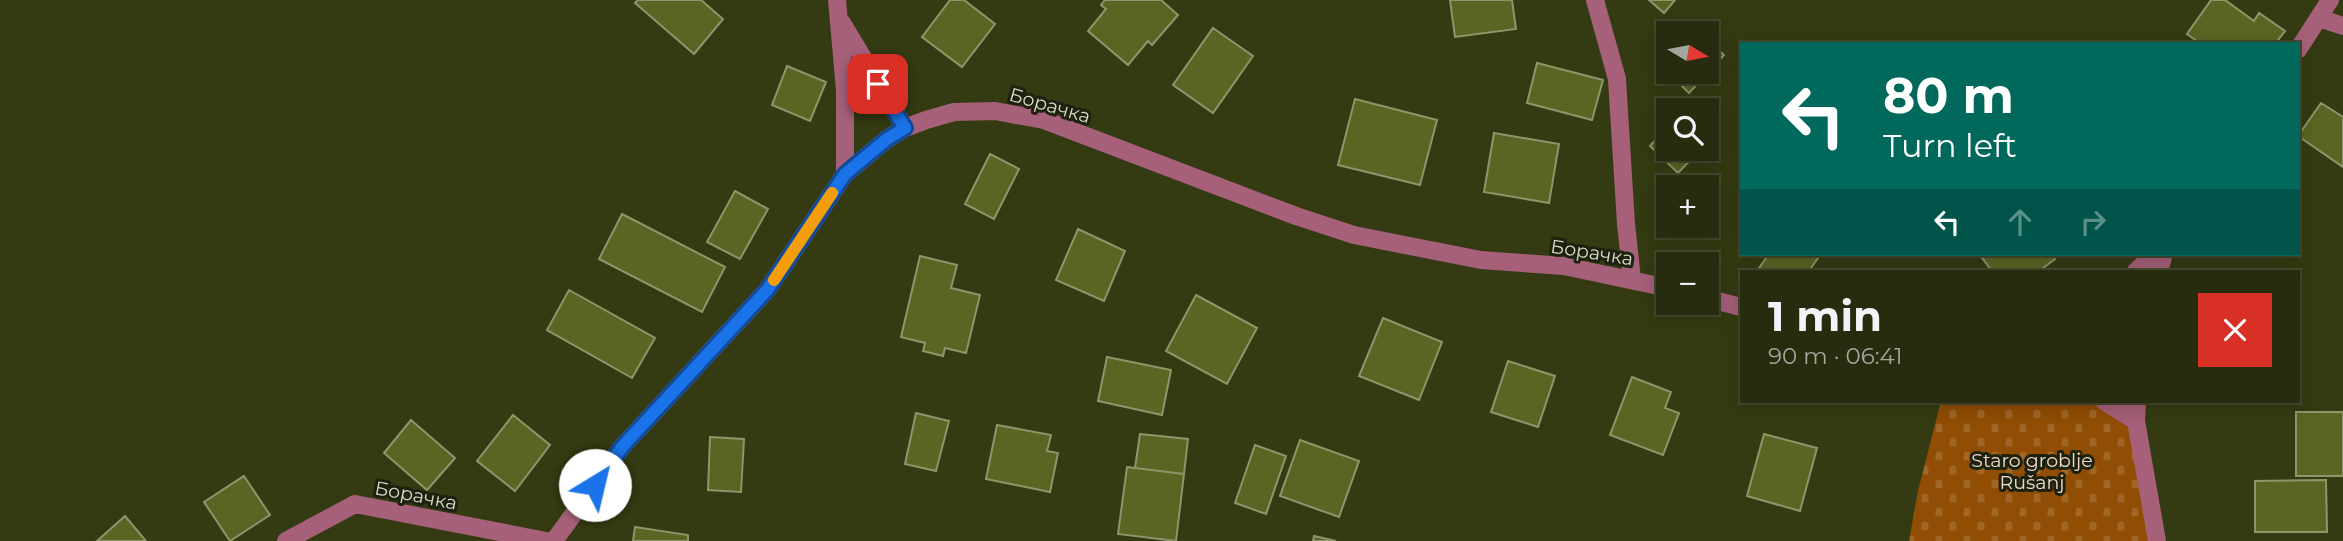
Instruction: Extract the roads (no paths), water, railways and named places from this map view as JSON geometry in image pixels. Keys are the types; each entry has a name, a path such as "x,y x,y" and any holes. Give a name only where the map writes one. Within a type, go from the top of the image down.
{"street":[{"path":"1595,0 1617,79 1632,279"},
{"path":"2300,47 2330,0"},
{"path":"838,9 905,128"},
{"path":"838,9 845,90 845,174"},
{"path":"2319,18 2343,26"},
{"name":"Борачка","path":"554,541 622,447 768,289 845,174 887,139 905,128 954,112 996,111 1044,120 1283,211 1354,235 1481,260 1564,266 1656,285"},
{"path":"2137,270 2153,256"},
{"path":"1719,301 1740,307"},
{"path":"2107,403 2136,421"},
{"path":"2137,403 2136,421 2157,541"},
{"name":"Борачка","path":"286,541 355,504 546,541"}],"park label":[{"name":"Staro groblje Rušanj","path":"2032,471"}]}
